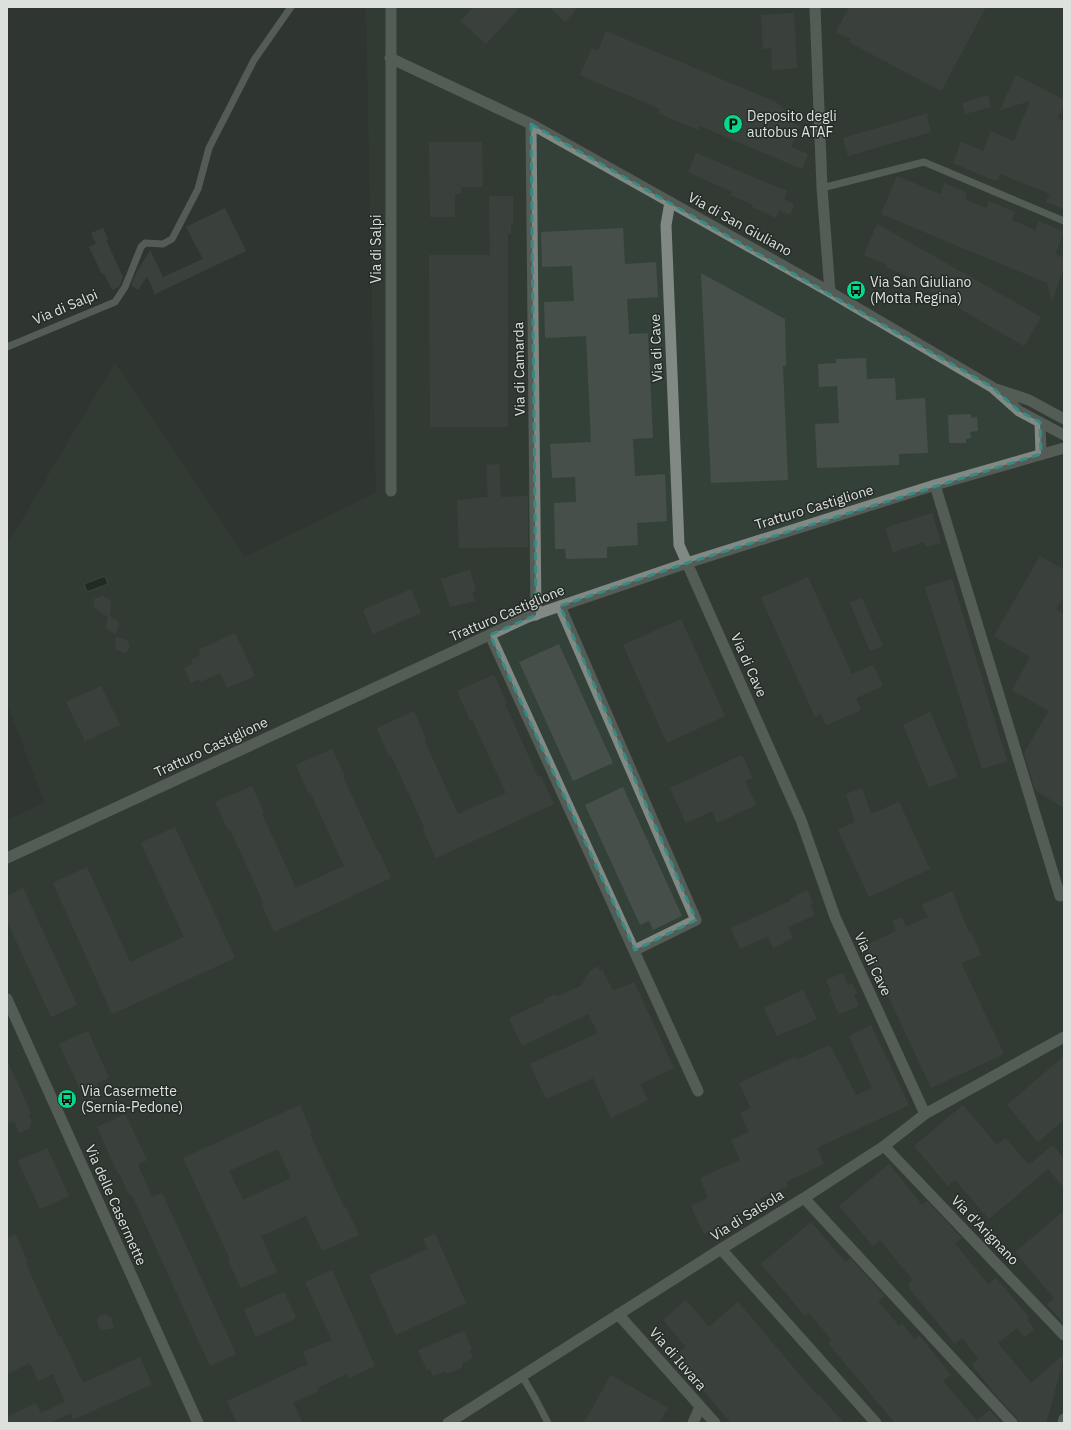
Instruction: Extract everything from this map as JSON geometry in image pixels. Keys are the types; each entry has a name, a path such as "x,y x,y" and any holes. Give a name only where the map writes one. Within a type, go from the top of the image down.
{"street":[{"name":"Via di Salpi","path":"391,7 391,492"},
{"path":"815,7 822,188 830,292"},
{"name":"Via di San Giuliano","path":"390,58 531,124 830,292 992,387 1019,411 1064,435"},
{"name":"Via di Camarda","path":"531,124 536,614"},
{"name":"Via di Cave","path":"670,202 666,225 679,545 801,820 835,917 926,1114"},
{"path":"992,387 1029,400 1064,419"},
{"path":"1040,422 1041,454"},
{"name":"Tratturo Castiglione","path":"7,858 536,614 687,563 935,485 1064,448"},
{"path":"935,485 1060,896"},
{"path":"560,606 696,920 635,950"},
{"path":"490,635 698,1091"},
{"name":"Via delle Casermette","path":"7,999 198,1423"},
{"name":"Via di Salsola","path":"448,1423 618,1314 804,1198 884,1146 926,1114 1064,1037"},
{"name":"Via d'Arignano","path":"884,1146 1064,1335"},
{"path":"804,1198 1012,1423"},
{"path":"721,1249 876,1423"},
{"name":"Via di Iuvara","path":"618,1314 715,1423"},
{"path":"693,1423 700,1407"},
{"path":"1063,1423 1064,1419"}],"lane":[{"name":"Via di Salpi","path":"7,347 114,302 125,287 141,247 145,243 163,244 172,239 198,189 209,148 254,60 291,7"},
{"path":"822,188 924,162 1064,221"},
{"path":"522,1376 536,1398 548,1423"}],"highlighted area":[{"path":"531,124 992,387 1019,411 1040,422 1041,454 687,563 560,606 696,920 635,950 490,635 536,615"}],"shaded area":[{"path":"366,7 1064,7 1064,1423 7,1423 7,820 45,803 7,703 7,545 115,363 245,557 376,493"},
{"path":"105,576 108,584 87,592 84,584"}],"building":[{"path":"473,7 520,7 486,44 461,21"},
{"path":"549,7 578,7 565,22"},
{"path":"849,7 986,7 941,91 849,42 851,39 836,32"},
{"path":"794,13 797,68 772,70 771,48 763,49 761,15"},
{"path":"606,31 776,102 787,112 783,120 800,126 791,147 808,154 802,169 700,126 698,130 658,113 660,109 580,75 592,48 598,51"},
{"path":"1016,75 1064,100 1064,106 1057,118 1064,122 1064,209 1046,202 1050,194 1000,174 998,180 993,180 953,163 961,142 983,151 991,131 1014,141 1030,101 1000,110"},
{"path":"988,95 991,107 965,114 962,103"},
{"path":"929,113 927,117 931,132 848,156 843,138"},
{"path":"429,142 482,142 483,187 461,187 461,194 455,194 455,217 430,217"},
{"path":"696,153 787,191 784,199 794,204 790,215 779,210 776,218 752,207 753,205 730,195 732,192 688,172"},
{"path":"897,176 940,194 945,183 967,193 965,199 976,204 986,208 989,201 1015,212 1012,220 1035,230 1039,221 1064,232 1055,254 1064,258 1064,267 1052,302 1047,283 881,214"},
{"path":"489,196 513,196 513,225 511,225 511,234 508,234 508,427 430,427 429,255 490,255"},
{"path":"225,208 246,251 155,294 147,277 138,290 131,285 150,250 163,277 203,259 186,227"},
{"path":"877,224 1041,317 1024,346 907,278 907,276 864,255"},
{"path":"103,228 108,239 106,240 123,277 119,287 112,290 104,274 102,274 89,247 96,244 91,233"},
{"path":"623,228 625,264 656,262 658,297 627,299 629,334 648,333 653,438 633,439 635,476 665,474 667,521 637,523 638,545 607,547 607,558 566,559 565,549 555,549 554,503 576,502 575,477 552,478 550,444 591,442 586,336 545,338 544,302 574,301 572,266 542,267 541,232"},
{"path":"701,273 785,319 786,366 783,366 788,480 711,483"},
{"path":"866,358 867,379 895,378 896,400 925,398 928,453 899,454 899,465 817,468 815,424 839,423 837,386 819,387 818,364 836,363 836,359"},
{"path":"971,414 971,418 977,417 978,431 970,432 971,438 966,439 966,443 949,443 948,415"},
{"path":"499,464 501,497 528,496 528,547 459,548 457,500 488,497 486,465"},
{"path":"932,513 941,543 926,547 924,542 893,552 885,528"},
{"path":"1040,556 1064,570 1064,596 1056,609 1064,614 1064,808 1035,790 1024,753 1049,711 1012,690 1030,657 994,636"},
{"path":"470,570 476,591 472,592 475,601 450,607 441,579"},
{"path":"808,577 852,674 873,665 883,686 856,698 861,710 826,725 821,714 815,717 761,598"},
{"path":"952,579 1007,761 982,769 925,587"},
{"path":"411,589 421,613 373,634 363,610"},
{"path":"102,596 109,599 111,603 110,616 118,621 119,625 116,634 108,630 106,626 108,617 94,606 94,599"},
{"path":"862,598 883,646 870,651 850,603"},
{"path":"681,619 725,716 667,743 623,645"},
{"path":"235,633 255,676 227,688 220,673 200,682 199,679 191,683 184,668 193,664 191,660 201,655 198,650"},
{"path":"116,637 127,640 129,648 127,652 123,653 115,648"},
{"path":"559,644 613,763 573,781 519,662"},
{"path":"494,675 507,703 505,704 538,777 541,776 554,804 436,858 423,830 425,829 377,728 414,711 426,739 424,740 458,814 506,793 472,719 470,720 457,691"},
{"path":"101,686 120,725 85,741 66,702"},
{"path":"930,712 958,777 929,787 903,725"},
{"path":"332,749 345,776 343,777 391,878 274,932 262,905 264,904 230,829 228,830 215,802 252,786 264,813 262,814 296,888 344,866 296,765"},
{"path":"742,755 753,778 745,781 756,805 717,823 712,811 686,823 670,788"},
{"path":"623,787 682,916 653,930 649,921 640,925 585,805"},
{"path":"862,788 871,814 899,802 930,869 869,897 838,830 855,822 846,794"},
{"path":"175,827 235,958 112,1014 53,883 87,867 130,962 184,937 141,843"},
{"path":"23,888 77,1005 51,1017 7,921 7,896"},
{"path":"807,890 813,903 810,904 815,915 788,927 793,938 773,948 768,936 740,949 731,928 790,901 790,899"},
{"path":"952,891 969,933 971,932 981,955 961,963 1004,1054 931,1088 865,946 896,931 892,921 902,917 906,927 928,917 922,905"},
{"path":"598,966 601,972 602,969 613,991 634,982 674,1068 640,1084 648,1100 611,1118 593,1078 546,1099 530,1064 598,1033 588,1014 522,1046 509,1018 544,1002 543,1000 555,994 556,997 581,986 590,971"},
{"path":"843,973 848,985 852,983 857,993 854,995 859,1006 839,1014 829,992 831,991 826,980"},
{"path":"803,990 817,1019 777,1036 764,1008"},
{"path":"871,1025 909,1105 817,1148 824,1164 786,1182 788,1186 759,1199 761,1203 732,1216 733,1220 704,1234 691,1206 708,1198 700,1178 740,1160 731,1140 749,1132 740,1113 751,1108 739,1083 795,1057 796,1060 830,1045 856,1095 872,1088 849,1036"},
{"path":"88,1031 109,1078 97,1083 103,1096 91,1101 89,1096 86,1098 83,1090 81,1091 59,1044"},
{"path":"1064,1056 1064,1120 1038,1142 1007,1105"},
{"path":"7,1060 31,1113 29,1115 32,1122 30,1125 31,1128 19,1133 14,1121 7,1124"},
{"path":"300,1105 312,1133 310,1134 344,1207 346,1207 359,1235 322,1251 306,1216 261,1236 277,1272 241,1288 228,1260 230,1259 183,1158","holes":["278,1149 291,1178 243,1200 229,1171"]},
{"path":"963,1105 997,1145 1005,1138 1029,1165 1053,1145 1064,1159 1064,1188 1048,1169 989,1219 955,1180 948,1186 914,1146"},
{"path":"125,1114 147,1160 138,1165 152,1197 162,1193 236,1354 210,1366 132,1195 130,1196 119,1173 118,1174 97,1127"},
{"path":"47,1148 69,1196 40,1209 18,1161"},
{"path":"889,1164 922,1205 927,1201 962,1238 955,1244 988,1284 996,1278 1029,1317 1027,1319 1034,1329 1025,1337 1017,1328 998,1343 1031,1383 1064,1354 1046,1423 1019,1423 1017,1418 972,1365 979,1359 962,1338 955,1344 909,1288 909,1283 913,1280 880,1240 873,1246 839,1206"},
{"path":"1064,1211 1064,1324 1047,1304 1054,1298 1015,1252"},
{"path":"811,1222 845,1262 850,1258 885,1296 878,1301 899,1326 902,1324 915,1339 919,1335 951,1375 943,1381 977,1421 990,1410 1002,1423 895,1423 828,1343 832,1340 809,1313 805,1316 761,1264"},
{"path":"15,1234 28,1262 26,1263 37,1289 59,1337 61,1336 83,1383 140,1357 152,1384 73,1420 71,1413 50,1423 7,1423 7,1417 36,1403 41,1413 65,1402 53,1374 38,1381 30,1363 7,1374 7,1238"},
{"path":"435,1234 466,1303 396,1335 369,1275 428,1249 423,1239"},
{"path":"332,1270 375,1366 349,1378 347,1374 317,1388 318,1391 293,1403 303,1423 237,1423 227,1401 308,1364 303,1352 332,1340 305,1282"},
{"path":"284,1292 296,1318 256,1337 244,1310"},
{"path":"686,1300 709,1327 738,1302 817,1395 818,1394 844,1423 731,1423 674,1356 686,1347 663,1320"},
{"path":"105,1314 111,1317 114,1328 102,1330 98,1326 97,1320 100,1316"},
{"path":"464,1331 472,1349 469,1350 473,1358 462,1363 463,1367 446,1374 445,1371 433,1376 430,1369 427,1370 418,1350"},
{"path":"611,1375 668,1408 659,1423 584,1423"}],"place":[{"name":"Deposito degli autobus ATAF","path":"733,124"},
{"name":"Via San Giuliano (Motta Regina)","path":"856,290"},
{"name":"Via Casermette (Sernia-Pedone)","path":"67,1099"}]}
